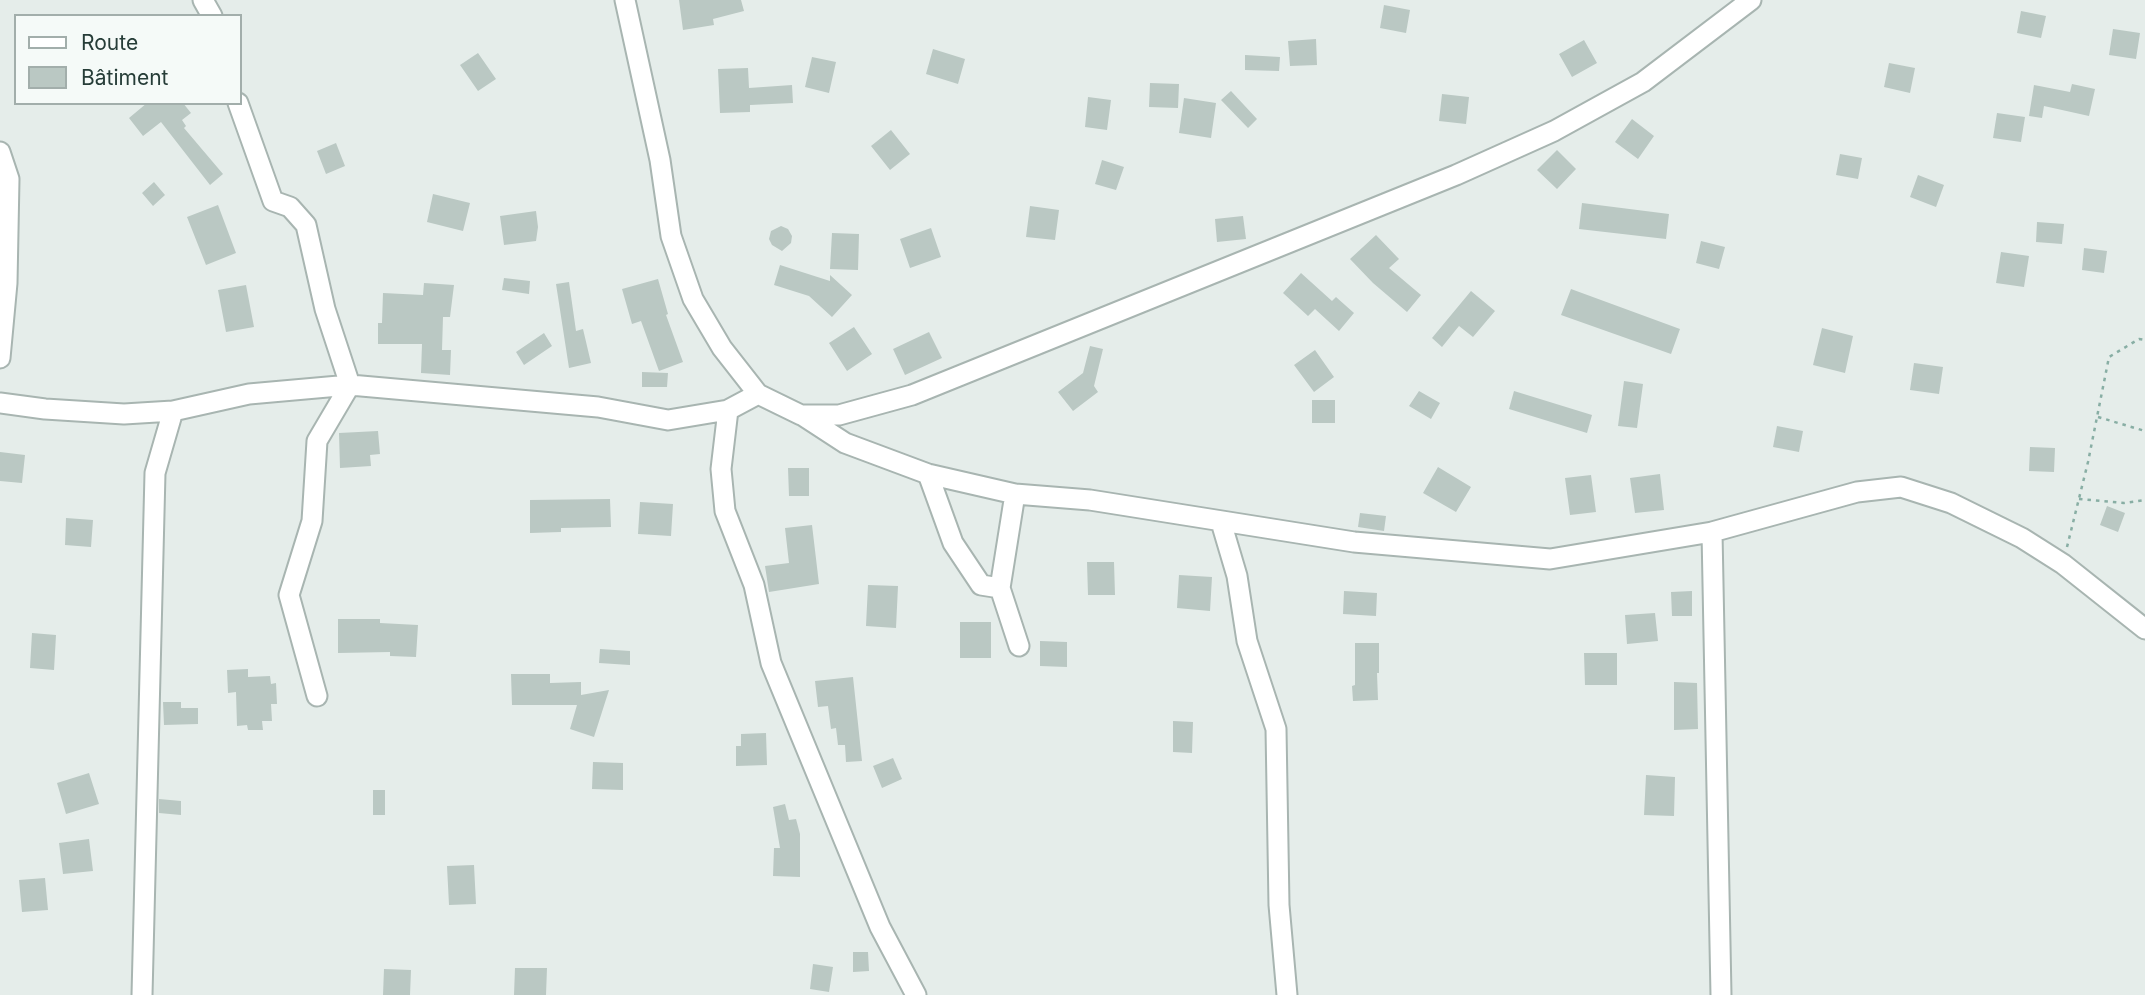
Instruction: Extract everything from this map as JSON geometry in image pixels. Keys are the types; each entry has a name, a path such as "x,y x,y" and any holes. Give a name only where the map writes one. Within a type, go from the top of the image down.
{"street":[{"path":"625,0 660,160 671,236 693,299 722,348 758,394 801,415 845,443 928,474 1015,494 1090,500 1354,542 1550,559 1712,532 1857,492 1901,487 1951,503 2022,538 2063,564 2145,629"},
{"path":"801,415 839,415 912,395 1455,175 1555,131 1643,82 1751,0"},
{"path":"238,105 273,201 290,207 306,225 325,309 349,385 317,441 312,521 289,595 317,696"},
{"path":"0,152 9,180 7,283 0,358"},
{"path":"0,403 124,414 173,411 248,394 349,385 598,407 668,420 728,410 758,394"},
{"path":"728,410 721,469 725,511 754,585 771,663 880,927 916,995"},
{"path":"142,995 155,473 173,411"},
{"path":"928,474 953,543 981,585 1000,588"},
{"path":"1015,494 1000,588 1019,646"},
{"path":"1221,522 1237,576 1247,641 1276,729 1279,905 1287,995"},
{"path":"1712,532 1721,995"}],"path":[{"path":"2063,564 2109,357 2139,339 2145,340"},
{"path":"2097,417 2145,430"},
{"path":"2079,499 2124,503 2145,500"}],"building":[{"path":"679,0 741,0 744,11 713,19 714,25 683,30"},
{"path":"1384,5 1410,10 1406,33 1380,28"},
{"path":"2021,11 2046,16 2041,38 2017,33"},
{"path":"2113,29 2140,33 2136,59 2109,55"},
{"path":"1316,39 1317,65 1290,66 1288,41"},
{"path":"1584,40 1597,63 1572,77 1559,54"},
{"path":"933,49 965,59 958,84 926,74"},
{"path":"478,53 496,79 478,91 460,65"},
{"path":"1245,55 1280,57 1279,71 1245,70"},
{"path":"812,57 836,62 829,93 805,87"},
{"path":"1889,63 1915,68 1910,93 1884,87"},
{"path":"748,68 749,88 792,85 793,103 750,105 750,112 720,113 718,69"},
{"path":"1150,83 1179,84 1178,108 1149,107"},
{"path":"2072,84 2095,89 2089,116 2044,106 2042,118 2029,116 2034,85 2070,92"},
{"path":"1231,91 1257,119 1248,128 1221,100"},
{"path":"1442,94 1469,97 1466,124 1439,121"},
{"path":"1088,97 1111,100 1107,130 1085,127"},
{"path":"1184,98 1216,103 1211,138 1179,133"},
{"path":"145,105 185,105 191,113 182,120 186,126 184,128 223,174 210,185 161,122 143,136 129,118"},
{"path":"1997,113 2025,117 2021,142 1993,138"},
{"path":"1632,119 1654,136 1638,159 1615,142"},
{"path":"891,130 910,154 890,170 871,146"},
{"path":"336,143 345,166 326,174 317,151"},
{"path":"1557,150 1576,169 1557,189 1537,170"},
{"path":"1840,154 1862,158 1858,179 1836,175"},
{"path":"1102,160 1124,167 1116,190 1095,184"},
{"path":"1918,175 1944,185 1936,207 1910,197"},
{"path":"154,182 165,195 153,206 142,193"},
{"path":"433,194 470,203 463,231 427,222"},
{"path":"1582,203 1669,214 1666,239 1579,229"},
{"path":"218,205 236,253 206,265 187,217"},
{"path":"1030,206 1059,210 1055,240 1026,237"},
{"path":"536,211 536,241 504,245 500,216"},
{"path":"1243,216 1246,239 1217,242 1215,219"},
{"path":"2037,222 2064,224 2062,244 2036,242"},
{"path":"781,226 788,229 792,236 791,243 782,251 772,245 769,239 771,231"},
{"path":"931,228 941,257 910,268 900,239"},
{"path":"832,233 859,234 858,270 830,269"},
{"path":"1376,235 1399,259 1389,268 1421,295 1407,312 1350,259"},
{"path":"1701,241 1725,247 1719,269 1696,263"},
{"path":"2084,248 2107,251 2104,273 2082,270"},
{"path":"2001,252 2029,256 2024,287 1996,283"},
{"path":"780,265 830,281 830,275 852,295 832,317 809,296 774,285"},
{"path":"1301,273 1332,301 1336,297 1354,313 1339,331 1315,309 1308,316 1283,293"},
{"path":"504,278 530,281 529,294 502,290"},
{"path":"658,279 668,314 666,315 683,362 659,371 641,321 632,324 622,289"},
{"path":"569,282 576,331 583,329 591,363 569,368 556,284"},
{"path":"424,283 454,285 450,317 443,317 442,350 451,350 450,375 421,373 422,344 378,344 383,293 423,295"},
{"path":"246,285 254,327 226,332 218,290"},
{"path":"1571,289 1680,329 1671,354 1561,315"},
{"path":"1471,291 1495,311 1473,337 1459,326 1442,347 1432,338"},
{"path":"854,327 872,354 847,371 829,343"},
{"path":"1822,328 1853,336 1845,373 1813,365"},
{"path":"929,332 942,358 905,375 893,349"},
{"path":"544,333 552,346 524,365 516,352"},
{"path":"1090,346 1103,349 1094,386 1098,392 1073,411 1058,392 1083,373"},
{"path":"1315,350 1334,377 1314,392 1294,365"},
{"path":"1914,363 1943,367 1939,394 1910,390"},
{"path":"642,372 668,373 667,387 642,387"},
{"path":"1624,381 1643,384 1637,428 1618,426"},
{"path":"1419,391 1440,403 1431,419 1409,406"},
{"path":"1514,391 1592,415 1587,433 1509,409"},
{"path":"1312,400 1335,400 1335,423 1312,423"},
{"path":"1777,426 1803,431 1799,452 1773,447"},
{"path":"378,431 380,454 370,455 371,466 340,468 339,433"},
{"path":"2030,447 2055,448 2054,472 2029,471"},
{"path":"0,452 25,455 22,483 0,481"},
{"path":"1438,467 1471,487 1456,512 1423,493"},
{"path":"788,468 809,468 809,496 789,496"},
{"path":"1660,474 1664,510 1635,513 1630,478"},
{"path":"1591,475 1596,512 1570,515 1565,478"},
{"path":"610,499 611,527 561,528 561,532 530,533 530,500"},
{"path":"640,502 673,504 671,536 638,534"},
{"path":"2107,506 2125,513 2118,532 2100,525"},
{"path":"1360,513 1386,516 1384,531 1358,527"},
{"path":"66,518 93,520 91,547 65,545"},
{"path":"812,525 819,584 769,592 765,566 789,563 785,528"},
{"path":"1087,562 1114,562 1115,595 1088,595"},
{"path":"1179,575 1212,577 1210,611 1177,608"},
{"path":"868,585 898,586 896,628 866,626"},
{"path":"1344,591 1377,593 1376,616 1343,614"},
{"path":"1692,591 1692,616 1672,616 1671,592"},
{"path":"1655,613 1658,641 1627,644 1625,615"},
{"path":"338,619 380,619 380,623 418,625 416,657 390,656 390,652 338,653"},
{"path":"960,622 991,622 991,658 960,658"},
{"path":"32,633 56,635 54,670 30,668"},
{"path":"1040,641 1067,642 1067,667 1040,666"},
{"path":"1355,643 1379,643 1378,700 1353,701"},
{"path":"600,649 630,651 630,665 599,663"},
{"path":"1584,653 1617,653 1617,685 1585,685"},
{"path":"248,669 248,677 270,676 271,684 276,683 277,704 271,704 272,721 262,721 263,730 248,730 247,725 237,726 236,692 228,693 227,670"},
{"path":"511,674 550,674 550,683 581,682 581,695 609,690 594,737 570,729 577,705 512,705"},
{"path":"853,677 862,761 846,762 845,745 838,745 836,728 831,729 828,706 818,707 815,681"},
{"path":"1674,682 1697,683 1698,729 1674,730"},
{"path":"163,702 181,702 181,708 198,708 198,724 164,725"},
{"path":"1173,721 1193,722 1192,753 1173,752"},
{"path":"766,733 767,765 736,766 736,746 741,746 741,734"},
{"path":"893,758 902,779 882,788 873,766"},
{"path":"593,762 623,763 623,790 592,789"},
{"path":"89,773 99,804 66,814 57,783"},
{"path":"1646,775 1675,777 1674,816 1644,815"},
{"path":"373,790 385,790 385,815 373,815"},
{"path":"159,799 181,801 181,815 159,813"},
{"path":"785,804 789,820 796,819 800,834 800,877 773,876 774,848 780,848 773,807"},
{"path":"89,839 93,871 63,874 59,843"},
{"path":"474,865 476,904 449,905 447,866"},
{"path":"45,878 48,910 22,912 19,880"},
{"path":"853,952 868,952 869,971 853,972"},
{"path":"813,964 833,967 829,992 810,989"},
{"path":"515,968 547,968 546,995 514,995"},
{"path":"384,969 411,970 410,995 383,995"}]}
